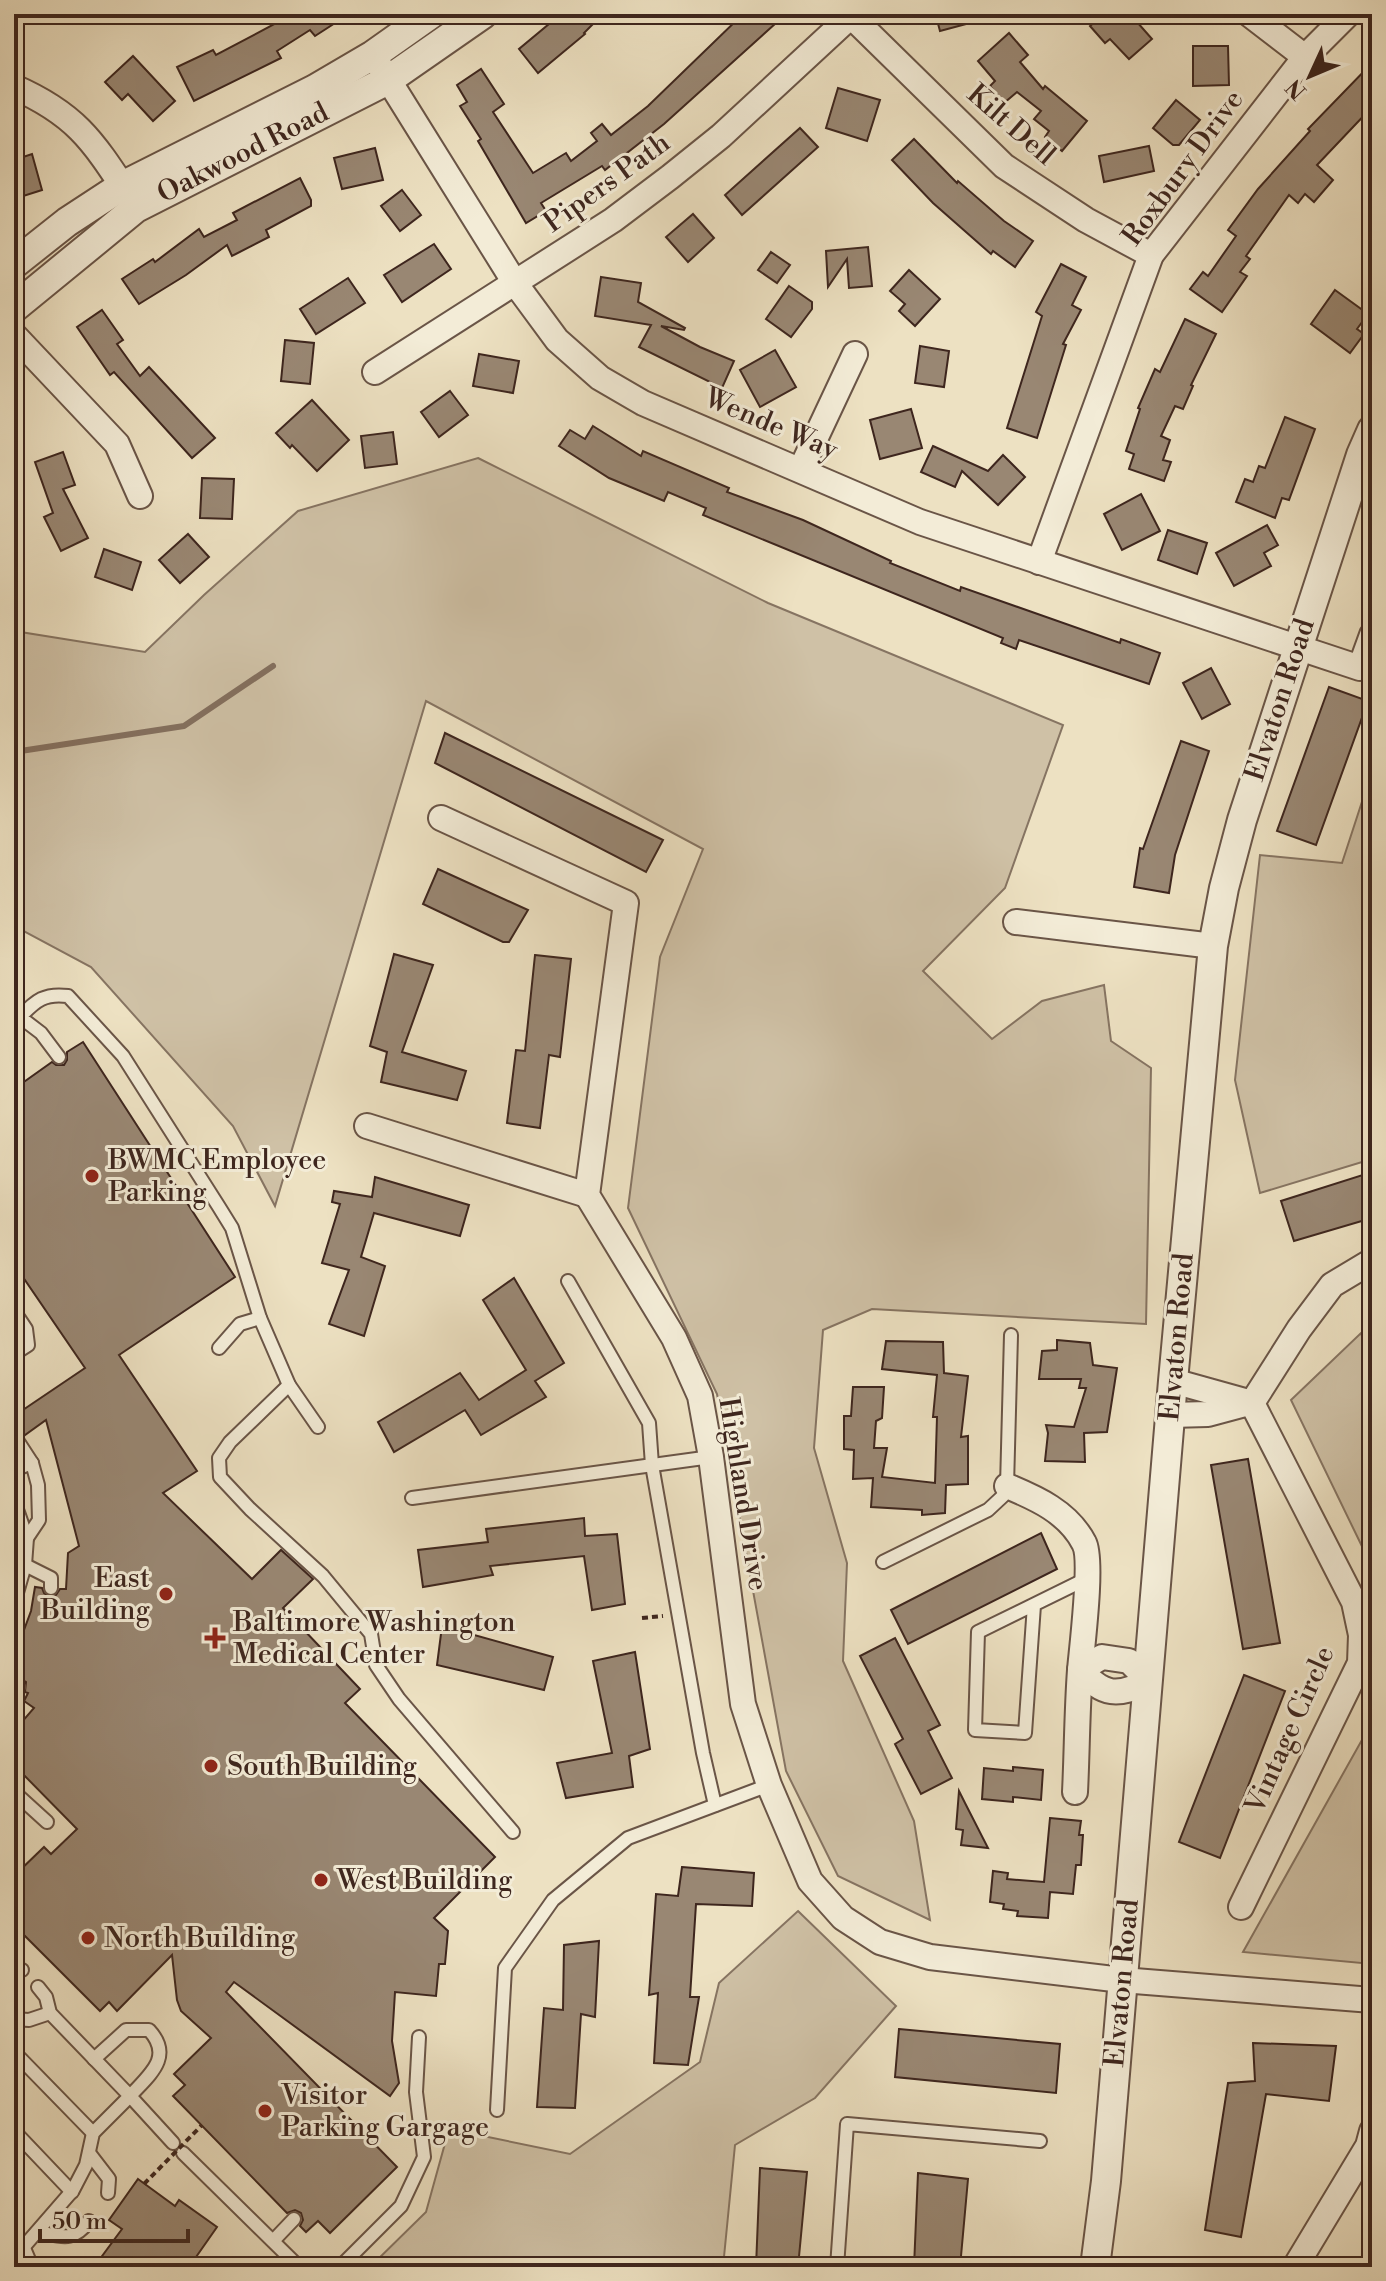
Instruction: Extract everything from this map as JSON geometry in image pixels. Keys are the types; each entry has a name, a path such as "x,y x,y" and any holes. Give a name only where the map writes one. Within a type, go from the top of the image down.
{"street":[{"name":"Oakwood Road","path":"14,308 129,197 248,124 373,55 431,14"},
{"name":"Oakwood Road","path":"14,264 67,222 388,80 483,14"},
{"path":"1249,14 1305,57"},
{"name":"Roxbury Drive","path":"1039,562 1151,255 1305,57 1348,14"},
{"name":"Kilt Dell","path":"852,15 1004,166 1086,220 1151,255"},
{"name":"Pipers Path","path":"375,372 613,220 721,136 852,15"},
{"name":"Wende Way","path":"373,55 515,283 557,340 600,378 643,403 920,522 1297,648 1360,668 1372,635"},
{"path":"14,87 65,115 87,135 129,197"},
{"path":"14,335 117,444 140,496"},
{"path":"801,469 855,354"},
{"name":"Elvaton Road","path":"1095,2267 1106,2181 1213,946 1242,820 1361,455 1372,430"},
{"path":"367,1126 587,1195 626,903 441,818"},
{"path":"1016,922 1213,946"},
{"name":"Highland Drive","path":"587,1195 674,1338 700,1396 711,1457 743,1704 769,1785 810,1881 843,1918 880,1942 930,1957 1122,1980 1372,2000"},
{"path":"1170,1415 1208,1414 1252,1403 1299,1329 1332,1285 1372,1261"},
{"path":"1173,1381 1252,1403"},
{"name":"Vintage Circle","path":"1241,1907 1360,1663 1361,1635 1354,1602 1252,1403"},
{"path":"1007,1486 1044,1502 1066,1520 1086,1545 1086,1622 1080,1670 1075,1792"},
{"path":"1080,1670 1102,1657 1129,1661 1149,1681"},
{"path":"1295,2267 1368,2146 1372,2131"}],"lane":[{"path":"59,1057 41,1033 20,1017 37,999 52,994 68,996 123,1056 232,1228 260,1318 289,1385 318,1427"},
{"path":"568,1281 649,1423 652,1465 715,1805"},
{"path":"14,1311 26,1329 28,1345 14,1354"},
{"path":"219,1348 240,1324 260,1318"},
{"path":"883,1562 988,1510 1003,1496 1007,1486 1011,1335"},
{"path":"289,1385 230,1442 219,1458 220,1477 323,1576 371,1634 376,1665 399,1699 513,1832"},
{"path":"14,1603 27,1538 39,1520 38,1485 32,1463 17,1440"},
{"path":"412,1498 711,1457"},
{"path":"14,1470 32,1463"},
{"path":"14,1501 27,1538"},
{"path":"20,1564 51,1578 51,1588"},
{"path":"1034,1605 1025,1733 975,1730 978,1632 1086,1579"},
{"path":"497,2110 505,1968 553,1900 628,1838 769,1785"},
{"path":"14,1792 47,1822"},
{"path":"38,1987 46,1997 50,2013 173,2143"},
{"path":"14,2019 29,2020 50,2013"},
{"path":"14,2258 72,2192 86,2165 93,2133 154,2069 161,2053 158,2039 149,2030 138,2028 126,2030 94,2059"},
{"path":"340,2267 401,2206 424,2157 416,2092 419,2037"},
{"path":"14,2052 93,2133"},
{"path":"837,2267 847,2124 1040,2141"},
{"path":"14,2131 72,2192"},
{"path":"89,2153 109,2179 108,2193"},
{"path":"183,2153 299,2267"},
{"path":"273,2241 294,2219"},
{"path":"37,2232 69,2237 80,2233 89,2221"},
{"path":"24,2248 32,2267"}],"path":[{"path":"642,1618 679,1615"},
{"path":"144,2184 202,2125"}],"shaded area":[{"path":"478,458 768,603 1063,725 1005,888 923,971 992,1039 1042,1001 1104,985 1111,1041 1151,1068 1146,1324 872,1309 823,1330 814,1448 847,1563 843,1661 914,1821 930,1920 838,1876 786,1771 717,1394 628,1208 660,957 703,849 426,701 275,1206 233,1126 91,967 14,926 14,631 145,652 298,511"},
{"path":"1372,771 1372,1159 1260,1193 1235,1080 1260,855 1342,863"},
{"path":"1361,1333 1372,1371 1372,1567 1291,1400"},
{"path":"1372,1722 1372,1964 1243,1952"},
{"path":"798,1911 896,2006 815,2098 735,2145 723,2267 370,2267 426,2212 449,2129 570,2154 700,2062 719,1983"}],"building":[{"path":"277,14 349,14 315,36 310,30 277,51 281,58 194,101 177,67 213,50 216,55 282,20"},
{"path":"561,14 603,14 585,34 538,73 519,49"},
{"path":"743,14 786,14 664,124 605,170 602,166 541,203 546,211 526,223 460,106 467,102 457,85 481,69 504,104 493,112 533,173 566,153 571,161 597,141 591,133 602,124 611,135 648,106"},
{"path":"985,14 985,19 940,31 936,16"},
{"path":"1104,14 1130,14 1152,39 1129,59 1110,39 1105,43 1090,26"},
{"path":"1009,33 1028,55 1020,62 1043,89 1045,86 1087,121 1062,151 1045,137 1049,131 1034,119 1041,111 1017,92 1004,103 990,86 995,81 978,61"},
{"path":"1193,46 1228,46 1229,85 1193,86"},
{"path":"133,56 175,101 153,121 128,94 122,100 105,82"},
{"path":"1372,63 1372,107 1317,165 1333,180 1314,202 1305,194 1298,203 1289,195 1246,256 1250,259 1240,272 1247,276 1222,312 1190,289 1203,272 1208,276 1236,236 1228,230 1258,189 1310,131 1308,129"},
{"path":"838,88 880,100 867,141 826,128"},
{"path":"1176,100 1200,120 1179,145 1173,145 1153,128"},
{"path":"800,128 818,147 742,215 725,195"},
{"path":"914,139 957,183 1033,241 1015,267 993,251 991,254 933,203 892,160"},
{"path":"1149,146 1154,171 1104,182 1099,156"},
{"path":"375,148 383,180 342,189 334,158"},
{"path":"32,154 42,190 14,199 14,160"},
{"path":"300,178 311,206 266,230 269,237 232,256 227,245 139,304 122,279 153,259 155,262 199,229 204,237 237,220 233,213"},
{"path":"402,190 421,215 400,231 381,206"},
{"path":"693,214 714,238 688,262 666,237"},
{"path":"434,244 451,269 402,302 384,275"},
{"path":"868,247 872,286 849,288 847,259 828,287 826,251"},
{"path":"771,252 790,265 777,283 758,270"},
{"path":"1061,264 1086,277 1072,305 1081,310 1063,344 1066,345 1037,438 1007,428 1042,316 1036,312"},
{"path":"909,270 940,299 915,326 899,311 905,304 890,291"},
{"path":"601,277 641,283 638,302 685,328 661,326 734,361 722,388 639,347 651,325 595,316"},
{"path":"348,278 365,303 316,334 300,309"},
{"path":"789,286 812,302 812,309 791,337 766,319"},
{"path":"1335,290 1368,314 1357,329 1364,334 1350,353 1311,324"},
{"path":"102,310 123,340 117,344 140,376 149,367 215,438 192,458 114,372 110,375 77,327"},
{"path":"1185,319 1216,334 1183,409 1175,406 1161,436 1170,440 1163,460 1171,462 1164,481 1129,469 1134,454 1126,451 1138,408 1155,369 1160,372"},
{"path":"285,340 314,343 310,384 281,381"},
{"path":"920,346 949,351 944,387 915,383"},
{"path":"775,350 796,387 760,407 740,370"},
{"path":"479,354 519,361 513,393 473,386"},
{"path":"450,391 468,415 439,437 421,412"},
{"path":"312,400 349,440 317,471 276,433"},
{"path":"911,409 922,448 880,459 870,420"},
{"path":"1285,417 1315,429 1289,500 1282,498 1275,518 1236,502 1245,479 1253,482 1259,466 1265,468"},
{"path":"593,426 641,456 643,451 729,488 727,492 803,520 890,563 960,591 961,587 1120,643 1121,639 1160,653 1149,684 1019,640 1016,649 1001,643 1003,638 703,515 706,508 668,492 664,501 609,478 559,446 570,430 585,439"},
{"path":"393,432 397,464 365,468 361,436"},
{"path":"933,446 988,471 1003,455 1025,477 998,505 962,471 955,487 921,472"},
{"path":"63,452 75,485 63,489 88,538 61,551 44,517 53,513 35,462"},
{"path":"202,478 234,479 232,519 200,518"},
{"path":"1141,494 1160,531 1122,550 1104,514"},
{"path":"1267,525 1278,545 1264,553 1271,566 1234,586 1216,553"},
{"path":"1168,530 1207,543 1197,574 1158,560"},
{"path":"188,534 209,557 180,583 159,560"},
{"path":"104,549 141,562 132,590 95,577"},
{"path":"1211,668 1230,704 1202,719 1183,683"},
{"path":"1329,687 1368,701 1316,845 1277,831"},
{"path":"445,733 663,840 646,872 435,763"},
{"path":"1181,741 1209,751 1175,855 1169,893 1134,887 1140,848 1143,849"},
{"path":"438,869 528,910 509,942 503,942 423,904"},
{"path":"394,954 433,965 402,1052 466,1071 457,1100 381,1082 387,1052 370,1046"},
{"path":"535,955 571,959 560,1057 549,1055 540,1128 507,1123 516,1050 525,1051"},
{"path":"83,1042 235,1277 119,1355 197,1471 163,1493 252,1579 281,1550 313,1579 283,1608 360,1689 345,1703 495,1857 434,1918 448,1931 445,1964 439,1964 436,1996 395,1992 392,2041 399,2083 390,2096 234,1982 226,1992 397,2167 330,2233 318,2221 306,2232 300,2226 303,2220 301,2213 295,2210 287,2213 173,2096 185,2085 174,2074 211,2038 181,2011 172,1955 117,2011 109,2002 100,2011 14,1925 14,1876 44,1847 51,1854 77,1829 14,1765 14,1731 34,1708 24,1701 28,1693 25,1692 26,1682 14,1679 14,1657 31,1611 35,1587 42,1588 50,1597 60,1589 66,1589 68,1553 79,1546 46,1420 25,1435 14,1432 14,1416 85,1368 14,1264 14,1089 52,1062 64,1065 67,1052"},
{"path":"1372,1172 1372,1218 1294,1241 1281,1201"},
{"path":"375,1177 469,1205 460,1236 374,1213 361,1257 385,1266 364,1336 329,1324 349,1270 322,1263 340,1204 332,1202 334,1191 372,1197"},
{"path":"514,1278 564,1363 535,1381 546,1397 481,1435 465,1410 394,1452 378,1422 460,1373 479,1400 526,1370 483,1300"},
{"path":"1057,1340 1090,1343 1093,1365 1117,1368 1107,1432 1084,1433 1085,1462 1045,1461 1046,1425 1074,1427 1086,1388 1079,1388 1081,1379 1039,1379 1042,1351 1057,1350"},
{"path":"886,1341 943,1342 944,1373 968,1376 961,1437 968,1436 968,1484 946,1485 945,1513 922,1515 922,1510 871,1507 873,1478 853,1479 854,1450 844,1449 844,1416 851,1416 853,1387 884,1387 882,1418 876,1421 874,1448 887,1448 882,1477 935,1483 937,1417 933,1417 937,1375 882,1369"},
{"path":"1248,1459 1280,1643 1243,1649 1211,1465"},
{"path":"584,1518 585,1536 617,1534 625,1604 592,1610 584,1556 490,1566 493,1575 423,1587 418,1550 488,1542 486,1529"},
{"path":"1041,1533 1057,1569 908,1644 891,1610"},
{"path":"442,1626 553,1657 544,1690 437,1665"},
{"path":"895,1638 940,1725 928,1731 952,1778 921,1794 895,1744 903,1739 860,1656"},
{"path":"635,1652 650,1749 629,1756 633,1787 566,1798 557,1763 612,1753 593,1661"},
{"path":"1244,1675 1285,1691 1220,1858 1179,1842"},
{"path":"1013,1767 1043,1770 1041,1800 1013,1797 1013,1802 982,1799 984,1768 1013,1771"},
{"path":"959,1791 988,1848 961,1845 963,1830 956,1829"},
{"path":"1050,1818 1081,1821 1081,1865 1076,1865 1073,1894 1050,1892 1048,1918 1017,1916 1018,1911 1003,1909 1004,1904 990,1902 993,1871 1008,1873 1007,1879 1044,1882"},
{"path":"682,1867 754,1873 752,1906 696,1904 690,1997 699,1997 688,2065 654,2063 658,1993 649,1995 656,1894 678,1896"},
{"path":"599,1941 595,2017 581,2014 575,2108 537,2107 544,2008 563,2010 564,1945"},
{"path":"899,2029 1060,2044 1056,2093 895,2077"},
{"path":"1253,2043 1336,2046 1329,2101 1266,2094 1241,2237 1205,2230 1228,2083 1255,2081"},
{"path":"760,2168 807,2172 798,2267 756,2267"},
{"path":"918,2173 968,2179 960,2267 914,2267"},
{"path":"138,2179 175,2206 179,2200 217,2227 189,2267 94,2267 122,2229 109,2220"}],"waterway":[{"path":"14,752 184,726 273,666"}],"place":[{"name":"BWMC Employee Parking","path":"92,1176"},
{"name":"East Building","path":"166,1594"},
{"name":"Baltimore Washington Medical Center","path":"215,1638"},
{"name":"South Building","path":"211,1766"},
{"name":"West Building","path":"321,1880"},
{"name":"North Building","path":"88,1938"},
{"name":"Visitor Parking Gargage","path":"265,2111"}]}
